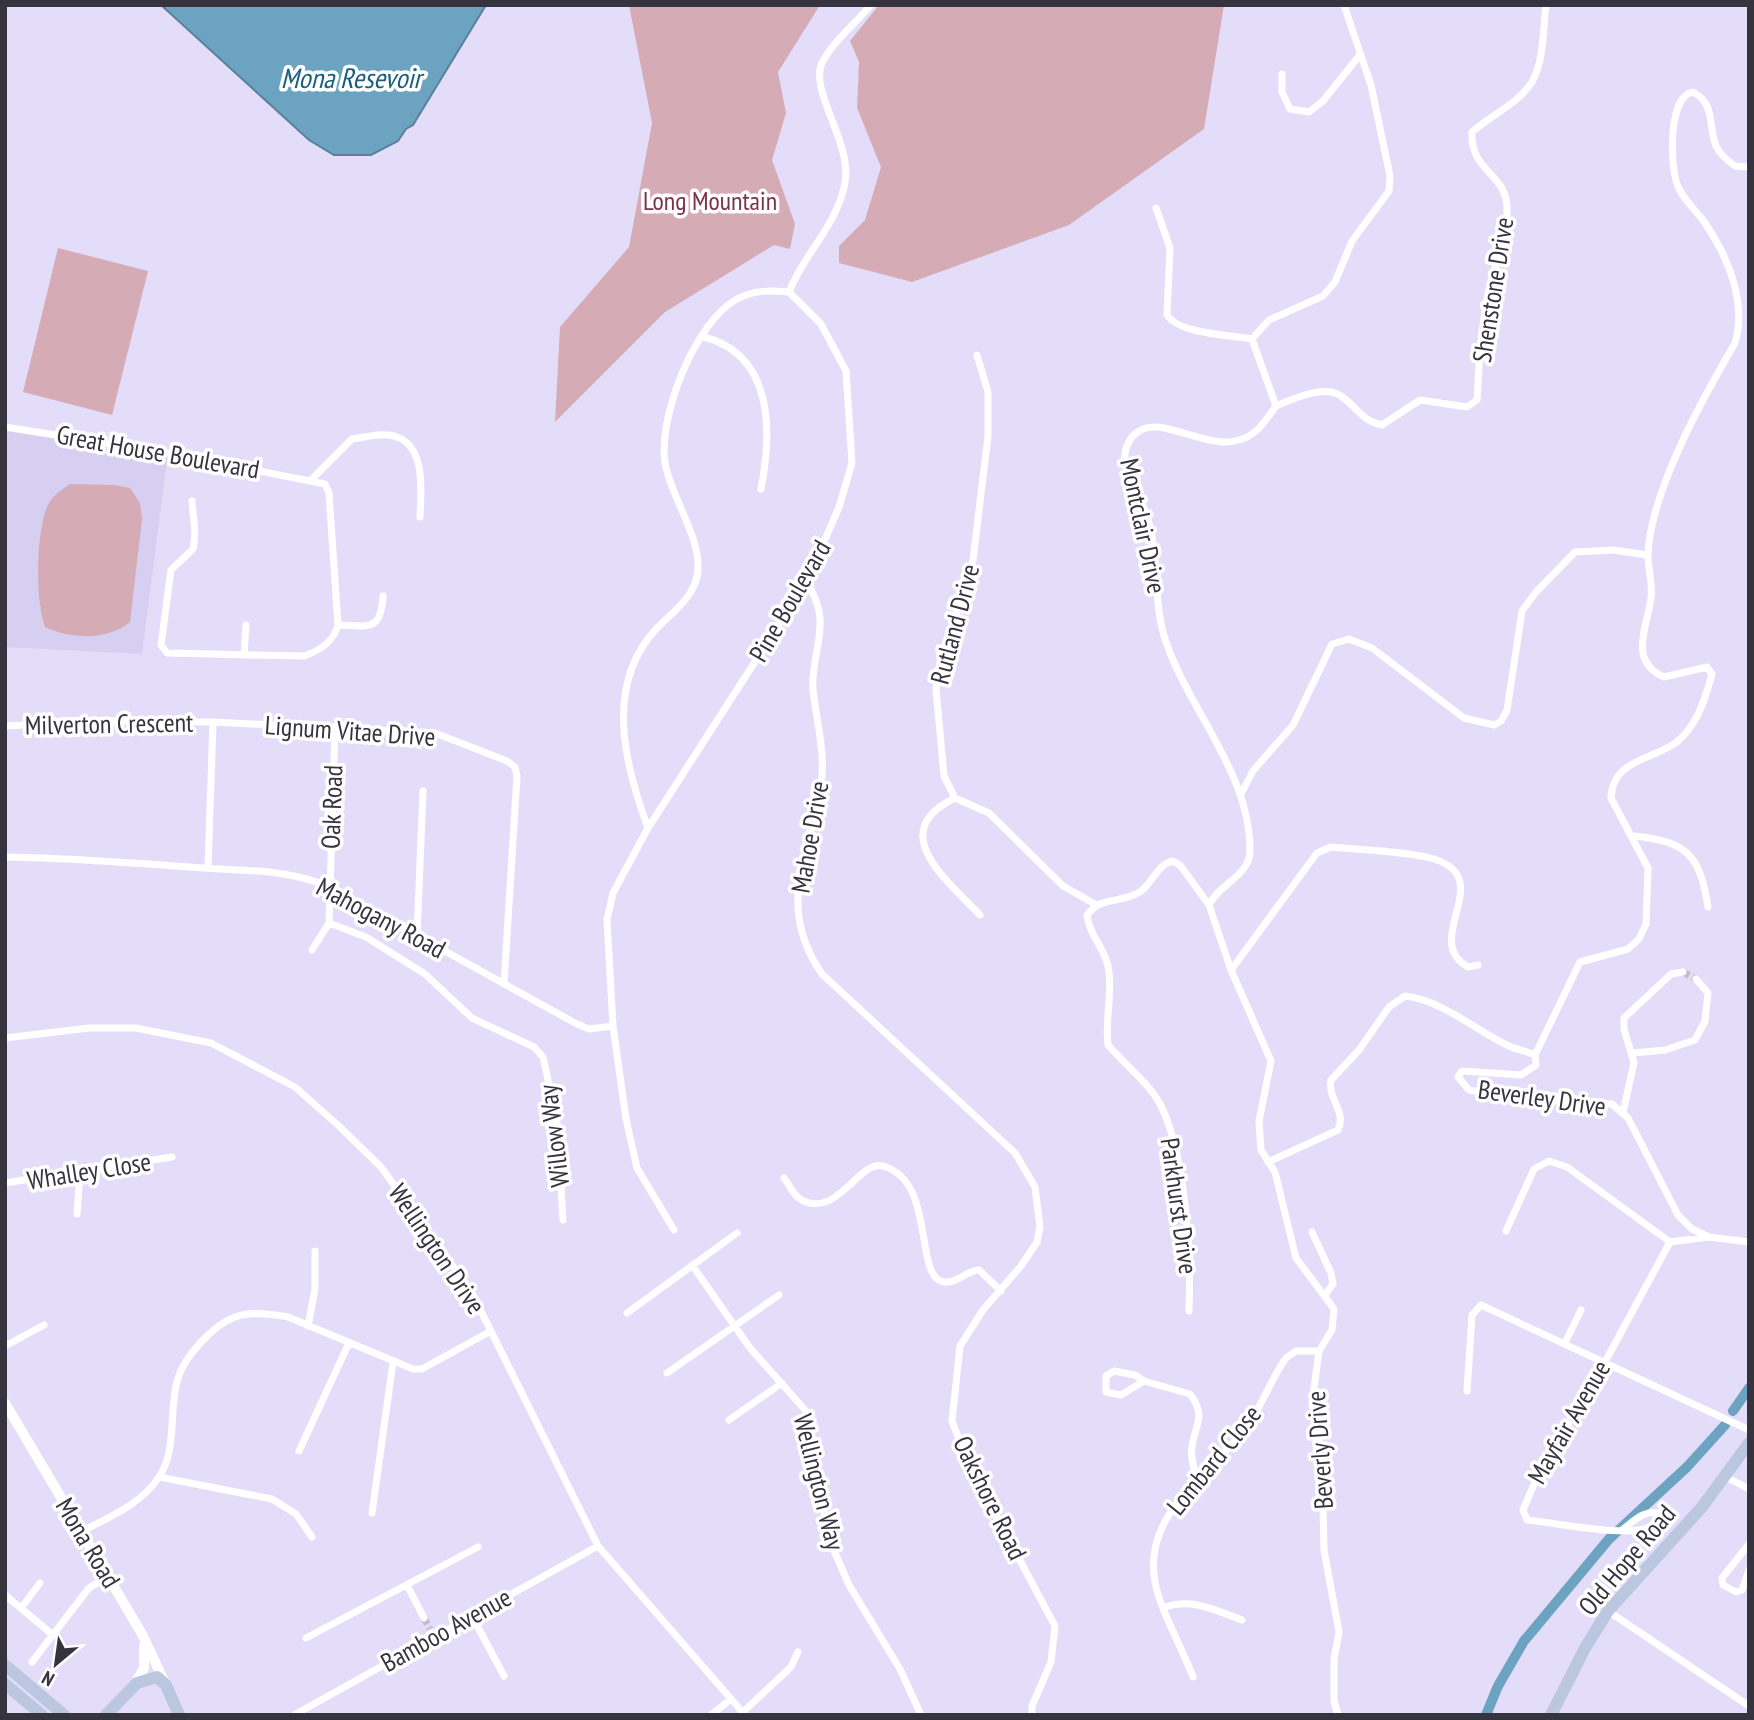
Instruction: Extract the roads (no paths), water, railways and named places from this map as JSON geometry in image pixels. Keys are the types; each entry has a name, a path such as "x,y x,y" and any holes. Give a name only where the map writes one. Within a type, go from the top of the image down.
{"main road":[{"name":"Old Hope Road","path":"1551,1715 1608,1611 1726,1477 1749,1443"},
{"path":"5,1665 64,1715"},
{"path":"106,1715 134,1686 147,1678 157,1677 166,1685 179,1715"},
{"path":"5,1684 42,1715"}],"street":[{"path":"648,828 634,790 625,746 622,695 642,645 691,593 698,567 694,546 665,464 664,443 672,399 693,351 715,318 737,299 756,292 789,292 795,275 830,223 841,201 846,178 840,134 827,109 819,81 821,66 871,5"},
{"path":"1252,338 1269,320 1324,296 1335,282 1352,242 1389,191 1390,176 1371,85 1344,5"},
{"name":"Shenstone Drive","path":"1276,406 1297,398 1331,392 1344,397 1365,419 1382,425 1425,398 1467,407 1477,400 1482,323 1491,280 1504,243 1507,208 1501,183 1483,169 1471,148 1472,132 1515,99 1531,82 1538,64 1546,5"},
{"path":"1282,74 1285,102 1290,108 1309,112 1323,101 1359,56"},
{"path":"1535,1055 1580,962 1628,949 1644,932 1649,877 1633,836 1611,798 1615,776 1622,769 1673,745 1685,735 1697,717 1712,674 1707,667 1696,667 1664,677 1646,665 1641,653 1652,586 1648,555 1656,510 1680,448 1739,331 1740,315 1729,268 1676,181 1675,120 1678,101 1682,96 1693,92 1701,96 1712,117 1716,145 1735,166 1749,167"},
{"path":"1156,208 1170,248 1167,315 1172,322 1189,328 1252,338"},
{"name":"Pine Boulevard","path":"674,1230 637,1168 626,1119 613,1026 608,907 648,828 807,580 839,507 852,463 846,371 821,324 789,292"},
{"path":"704,337 725,345 742,359 762,390 769,447 761,489"},
{"path":"1252,338 1276,406"},
{"name":"Rutland Drive","path":"955,798 944,776 938,739 936,689 941,657 972,568 981,508 988,436 988,392 977,355"},
{"name":"Montclair Drive","path":"1209,905 1219,888 1239,873 1247,863 1250,853 1241,794 1189,696 1167,645 1147,516 1124,463 1124,453 1132,437 1147,427 1169,428 1215,444 1241,439 1252,435 1276,406"},
{"name":"Great House Boulevard","path":"5,427 312,480"},
{"path":"383,596 382,617 378,622 360,626 338,625 329,493 325,484 312,480 352,439 396,436 409,446 417,458 421,488 420,517"},
{"name":"Great House Boulevard","path":"192,501 197,523 193,549 171,570 161,645 167,653 304,656 325,645 336,632 338,625"},
{"path":"1241,794 1253,771 1293,725 1332,645 1349,639 1372,648 1464,718 1494,725 1501,721 1507,710 1522,611 1555,571 1575,552 1583,550 1648,555"},
{"name":"Mahoe Drive","path":"807,580 820,620 813,689 821,735 821,783 804,847 798,889 803,939 822,974 940,1083"},
{"path":"244,655 246,625"},
{"name":"Milverton Crescent","path":"5,726 101,720 213,722"},
{"path":"208,868 213,722"},
{"name":"Lignum Vitae Drive","path":"213,722 435,733 507,761 515,767 517,776 504,984"},
{"name":"Oak Road","path":"329,887 335,727"},
{"path":"417,935 423,791"},
{"path":"980,915 936,868 922,844 924,831 935,812 941,805 955,798 972,803 989,813 1063,886 1095,904 1135,895 1164,863 1172,861 1180,865 1209,905 1231,970 1271,1061 1259,1121 1261,1150 1268,1162"},
{"path":"1633,836 1675,843 1694,859 1703,877 1708,908"},
{"path":"1231,970 1317,853 1331,847 1434,859 1453,871 1460,882 1461,896 1449,937 1451,947 1456,960 1468,967 1478,965"},
{"name":"Mahogany Road","path":"5,857 289,875 329,887 589,1029 613,1026"},
{"path":"312,950 329,923 329,887"},
{"name":"Parkhurst Drive","path":"1095,904 1087,915 1088,925 1103,951 1109,970 1108,1045 1152,1091 1163,1109 1175,1147 1190,1277 1189,1311"},
{"name":"Willow Way","path":"329,923 366,937 425,974 472,1018 534,1047 542,1057 557,1122 563,1220"},
{"path":"1623,1112 1634,1063 1634,1053 1624,1029 1624,1018 1671,974 1683,972"},
{"path":"1634,1053 1665,1050 1695,1040 1705,1021 1708,993 1696,979"},
{"name":"Beverley Drive","path":"1268,1162 1338,1130 1341,1117 1331,1094 1331,1080 1359,1050 1389,1007 1405,996 1430,1002 1509,1046 1535,1055 1536,1065 1521,1075 1464,1070 1458,1077 1469,1090 1478,1093 1603,1102 1623,1112 1678,1215 1692,1228 1709,1237"},
{"name":"Wellington Drive","path":"5,1038 89,1028 136,1028 211,1043 266,1069 295,1087 381,1167 471,1291 598,1546 744,1713"},
{"name":"Oakshore Road","path":"940,1083 1015,1153 1035,1187 1040,1227 1037,1242 1001,1291 983,1310 961,1346 952,1421 969,1465 1055,1626 1051,1662 1032,1706 1032,1715"},
{"name":"Whalley Close","path":"5,1183 172,1157"},
{"path":"1506,1231 1534,1169 1549,1161 1567,1167 1670,1242 1709,1237 1749,1242"},
{"name":"Beverly Drive","path":"1268,1162 1275,1172 1296,1258 1334,1309 1332,1330 1318,1351 1312,1403 1322,1458 1324,1550 1339,1632 1334,1660 1334,1702 1338,1715"},
{"path":"784,1178 798,1198 804,1201 825,1200 842,1194 863,1170 872,1165 883,1166 902,1177 919,1204 925,1250 936,1278 943,1282 951,1281 979,1270 1001,1291"},
{"path":"77,1214 80,1172"},
{"path":"1312,1232 1331,1273 1333,1284 1325,1295"},
{"path":"627,1313 737,1233"},
{"name":"Mayfair Avenue","path":"1622,1530 1650,1511 1659,1513 1660,1520 1651,1528 1622,1530 1527,1520 1523,1510 1538,1475 1605,1362 1670,1242"},
{"path":"308,1326 315,1289 314,1251"},
{"name":"Wellington Way","path":"692,1265 735,1325 806,1411 825,1516 844,1573 900,1669 921,1715"},
{"path":"667,1373 779,1295"},
{"path":"1467,1391 1472,1315 1477,1306 1502,1313 1749,1430"},
{"path":"1565,1343 1581,1310"},
{"path":"81,1532 130,1504 159,1477 169,1454 177,1380 193,1352 211,1334 235,1317 288,1317 413,1369 422,1368 491,1331"},
{"path":"5,1346 44,1325"},
{"path":"299,1451 349,1343"},
{"name":"Lombard Close","path":"1193,1677 1155,1585 1152,1553 1172,1508 1246,1427 1286,1358 1296,1351 1318,1351"},
{"path":"372,1513 393,1362"},
{"path":"1144,1381 1121,1395 1106,1392 1104,1384 1106,1376 1114,1371 1135,1375 1144,1381 1190,1394 1196,1403 1200,1420 1191,1447 1192,1462 1198,1479"},
{"path":"729,1420 782,1383"},
{"name":"Mona Road","path":"5,1404 109,1576 142,1634 166,1685"},
{"path":"159,1477 272,1499 296,1514 312,1537"},
{"path":"1726,1477 1749,1489"},
{"path":"1749,1544 1727,1569 1722,1578 1723,1585 1736,1592 1742,1590 1749,1570"},
{"name":"Bamboo Avenue","path":"294,1715 598,1546"},
{"path":"306,1638 478,1547"},
{"path":"32,1662 89,1588 109,1576"},
{"path":"21,1608 40,1583"},
{"path":"407,1585 424,1618"},
{"path":"5,1595 53,1634"},
{"path":"1165,1607 1181,1601 1242,1620"},
{"path":"1608,1611 1749,1706"},
{"path":"472,1616 504,1676"},
{"path":"430,1629 434,1637"},
{"path":"134,1686 144,1668 142,1634"},
{"path":"744,1713 791,1667 798,1652"},
{"path":"711,1715 731,1699"}],"water":[{"name":"Mona Resevoir","path":"161,5 486,5 413,125 406,129 398,141 371,155 334,155 309,140"}],"waterway":[{"path":"1733,1411 1749,1388"},
{"path":"1486,1715 1498,1686 1524,1641 1609,1539 1687,1467 1725,1425"}],"tunnel":[{"path":"1683,972 1696,979"},
{"path":"424,1618 430,1629"}],"park label":[{"name":"Long Mountain","path":"710,201"}]}
